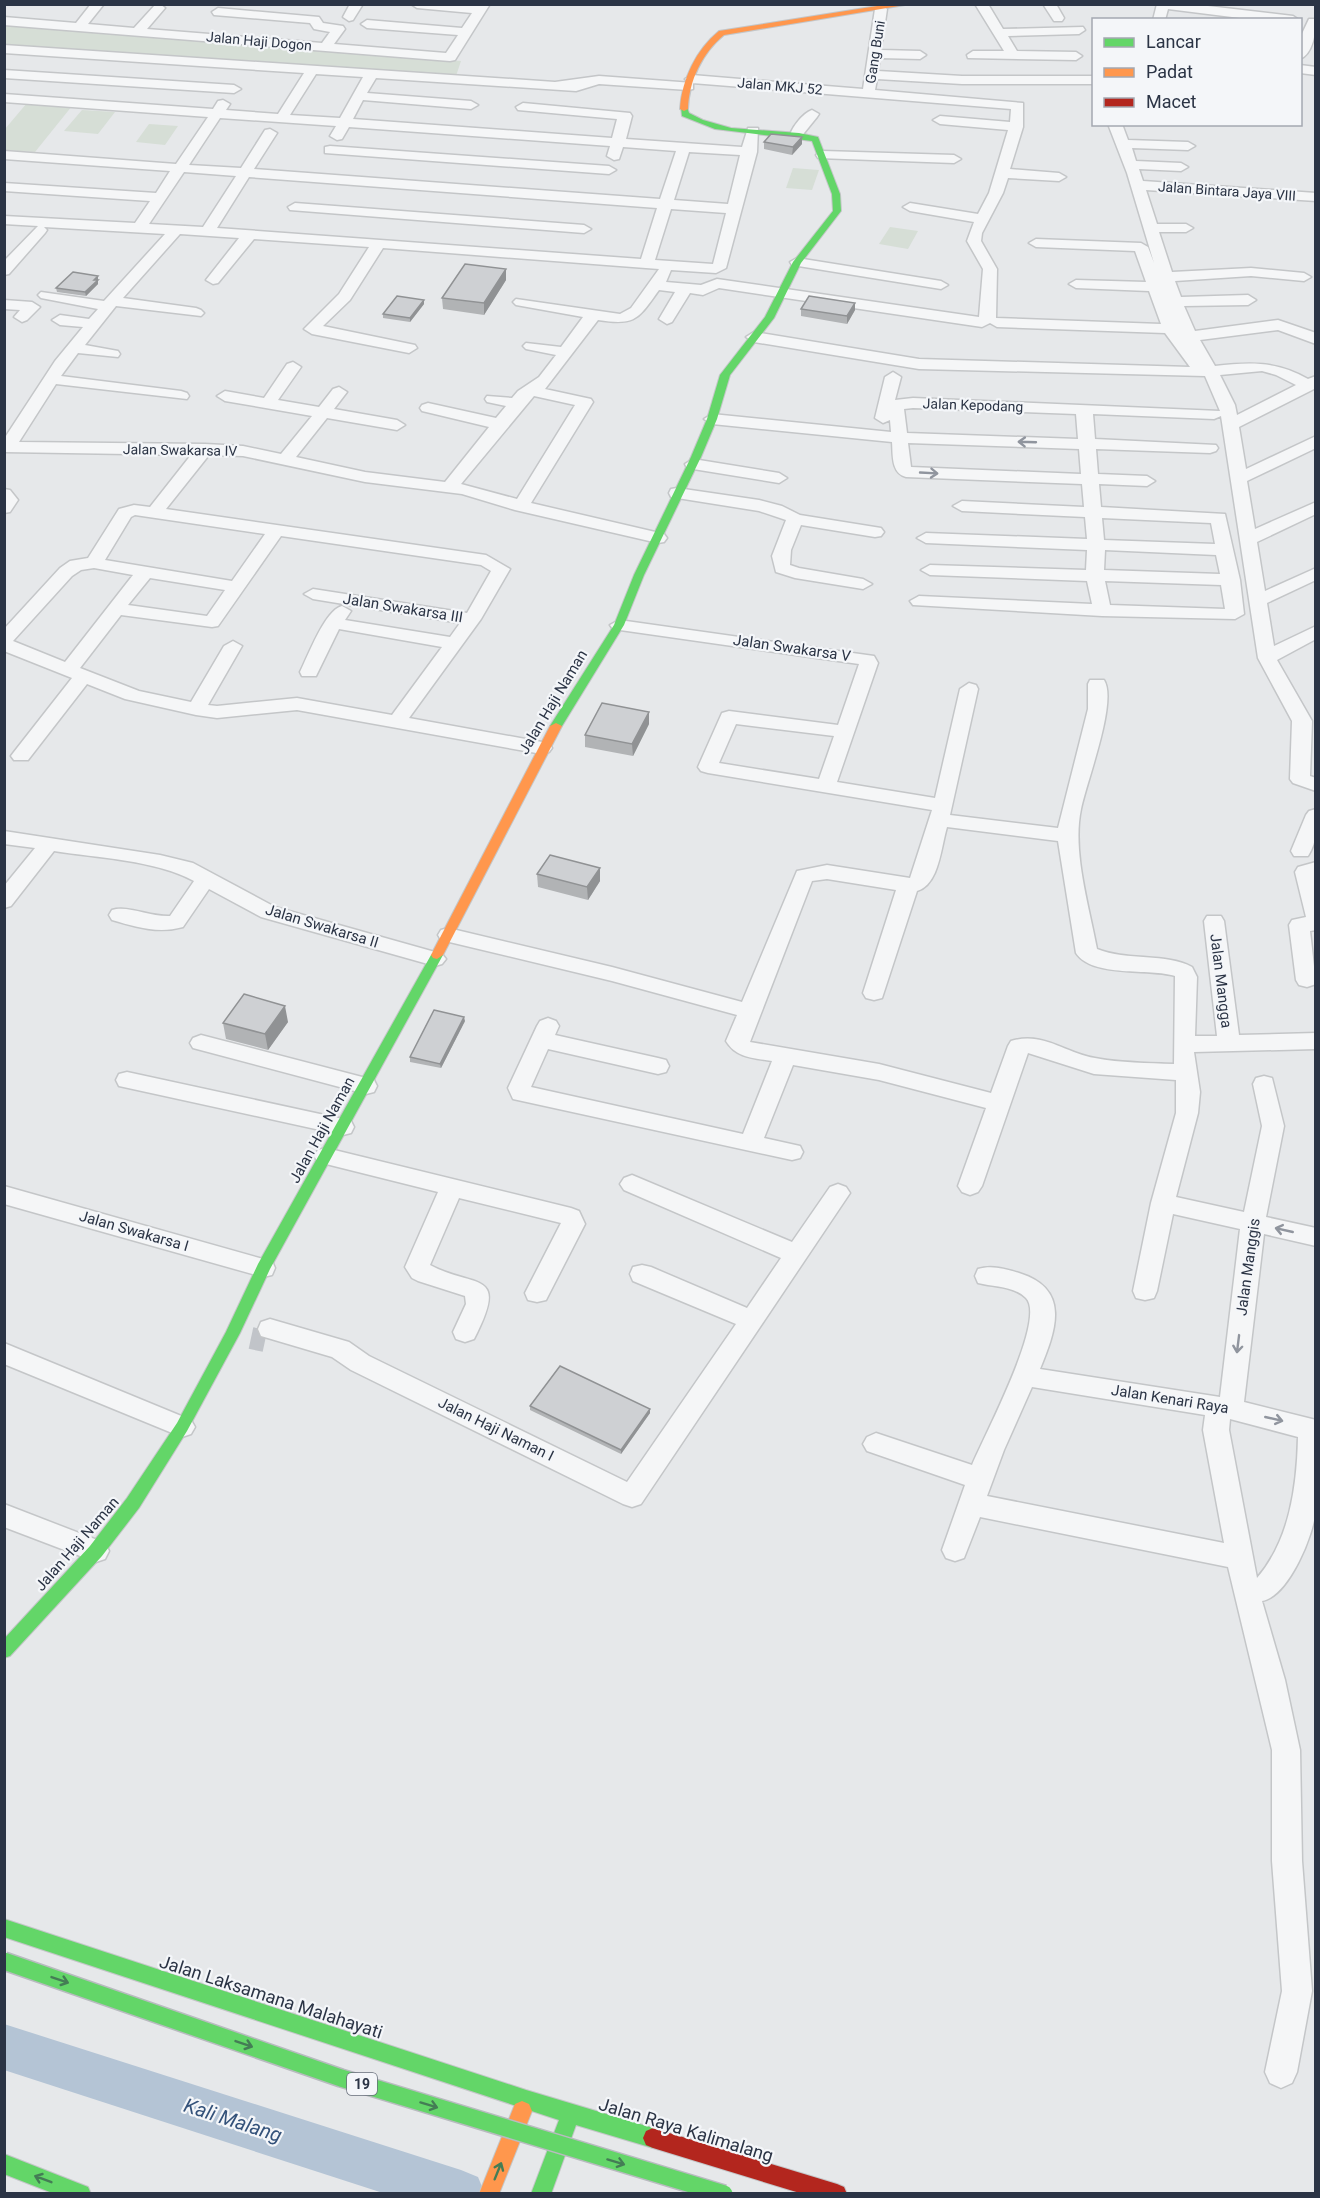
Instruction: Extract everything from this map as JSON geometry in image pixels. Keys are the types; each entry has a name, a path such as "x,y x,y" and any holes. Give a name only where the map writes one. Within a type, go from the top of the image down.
{"main road":[{"path":"823,155 818,141 795,135 718,127 690,118 686,114 683,103 690,82 710,44 721,33 908,4"},
{"name":"Jalan Haji Naman","path":"4,1651 15,1625 96,1551 143,1490 182,1427 253,1331 263,1268 448,935 542,748 619,625 639,575 693,464 712,419 725,375 783,294 797,262 837,211 837,199 823,155"},
{"name":"Jalan Laksamana Malahayati","path":"4,1928 526,2100"},
{"name":"19","path":"4,1961 341,2078 724,2193"},
{"path":"489,2193 526,2100"},
{"name":"Jalan Raya Kalimalang","path":"526,2100 837,2193"},
{"path":"541,2193 571,2114"},
{"path":"4,2164 81,2193"}],"street":[{"path":"79,27 98,4"},
{"path":"349,17 357,4"},
{"path":"417,4 483,7"},
{"path":"981,4 1013,55"},
{"path":"1049,4 1058,18"},
{"path":"1160,18 1163,5 1209,15 1256,17"},
{"name":"Jalan Haji Dogon","path":"4,21 451,57 483,7"},
{"path":"138,31 159,8"},
{"path":"200,36 220,8 315,20 318,26 339,29 326,46"},
{"name":"Gang Buni","path":"868,94 882,9"},
{"path":"1302,48 1310,21"},
{"path":"4,39 20,22"},
{"path":"368,24 468,32"},
{"path":"998,33 1079,30"},
{"path":"140,227 251,66 265,41"},
{"name":"Jalan MKJ 52","path":"4,49 371,74 578,85 599,80 690,82 1017,105 1016,127"},
{"path":"875,54 920,55"},
{"path":"973,55 1076,56"},
{"path":"104,80 121,57"},
{"path":"281,119 312,70"},
{"path":"4,74 234,89"},
{"path":"286,222 330,150 357,96 371,74"},
{"path":"872,75 948,80 1092,80"},
{"path":"499,99 506,81"},
{"path":"357,96 471,105"},
{"path":"4,113 10,99 750,152"},
{"path":"523,107 625,117 609,170 567,264"},
{"path":"429,249 469,159 494,114"},
{"path":"795,135 812,114"},
{"path":"567,264 646,265 685,288 704,290 717,283 986,321 990,268 974,241 975,233 993,203 1016,127 940,120"},
{"path":"1103,126 1107,137 1120,136 1188,146"},
{"path":"286,222 378,245 662,276 711,270 719,268 750,152 753,131"},
{"path":"208,231 270,133"},
{"path":"754,337 919,364 1200,372 1170,329 1151,228 1139,185 1120,136"},
{"path":"646,265 684,147"},
{"path":"330,150 609,170"},
{"path":"4,155 458,188 589,214"},
{"path":"823,155 954,159"},
{"path":"1132,165 1181,167"},
{"path":"1002,172 1059,177"},
{"name":"Jalan Bintara Jaya VIII","path":"1139,185 1316,197"},
{"path":"4,187 162,198"},
{"path":"4,220 250,234 286,222 589,214 666,204 734,209"},
{"path":"910,207 982,219"},
{"path":"4,228 40,230 63,225"},
{"path":"1151,228 1186,228"},
{"path":"4,466 6,448 51,379 110,303 177,229"},
{"path":"4,271 40,230"},
{"path":"213,280 250,234"},
{"path":"1036,243 1141,247 1161,282 1177,302 1182,319 1212,371 1227,405 1268,658 1279,683 1297,708 1309,738 1300,779 1316,786"},
{"path":"378,245 345,297 329,310 312,329 409,348"},
{"path":"797,262 941,285"},
{"path":"1076,284 1161,282 1251,272 1304,277"},
{"path":"521,302 617,319 626,318 636,311 662,276"},
{"path":"667,319 685,288"},
{"path":"46,295 195,313"},
{"path":"1177,302 1248,300"},
{"path":"4,304 32,307 22,318"},
{"path":"535,392 594,315"},
{"path":"60,320 93,324"},
{"path":"997,322 1170,329"},
{"path":"1191,336 1278,325 1289,327 1316,339"},
{"path":"531,345 565,352"},
{"path":"74,348 112,354"},
{"path":"1212,371 1270,366 1312,383"},
{"path":"269,402 293,367"},
{"path":"877,436 893,377"},
{"path":"51,379 181,396"},
{"path":"1230,425 1312,383"},
{"path":"286,459 339,392"},
{"path":"449,487 524,394 535,392 577,398 585,402 521,506"},
{"path":"225,396 397,425"},
{"path":"493,399 517,404"},
{"name":"Jalan Kepodang","path":"899,438 896,405 899,403 1084,409"},
{"path":"428,408 499,424"},
{"path":"1102,611 1095,577 1096,543 1084,409 1214,414"},
{"path":"712,419 899,438 1210,448"},
{"path":"899,438 904,471 1147,481"},
{"path":"1239,479 1312,446"},
{"name":"Jalan Swakarsa IV","path":"6,448 225,448 365,477 464,489 521,506 658,538"},
{"path":"154,513 206,449"},
{"path":"693,464 779,478"},
{"path":"957,474 962,506 960,604"},
{"path":"677,493 755,504 789,514 795,519 875,531"},
{"path":"4,494 10,500 4,508"},
{"path":"919,601 1102,611 1234,614 1231,580 1219,518 962,506"},
{"path":"1249,539 1316,507"},
{"path":"94,563 126,511 277,529 492,562 501,569 472,619"},
{"path":"795,519 783,549 782,568 795,573 862,584"},
{"path":"118,609 212,622 277,529"},
{"path":"926,538 1096,543 1224,550"},
{"path":"236,586 144,573 94,563 72,567 4,642 149,700 196,709 236,711 297,704 542,748"},
{"path":"930,570 1231,580"},
{"path":"21,756 144,573"},
{"path":"1258,601 1316,573"},
{"name":"Jalan Swakarsa III","path":"313,594 472,619 396,723"},
{"path":"309,672 333,623 351,601"},
{"path":"333,623 454,643"},
{"name":"Jalan Swakarsa V","path":"619,625 867,660 869,663 847,732 826,786"},
{"path":"1268,658 1316,631"},
{"path":"196,709 233,646"},
{"path":"1097,684 1097,709 1066,836 1087,953 1112,963 1169,966 1184,972 1186,977 1184,1044 1188,1113 1163,1203 1145,1291"},
{"path":"969,689 941,813 922,879 916,884 908,885 827,872 804,876 737,1041 742,1047 751,1050 879,1072 1000,1103"},
{"path":"1297,708 1316,697"},
{"path":"847,732 731,717 726,719 708,767 826,786 941,813 1066,836"},
{"path":"1301,851 1316,815"},
{"name":"Jalan Swakarsa II","path":"4,837 186,868 268,912 435,959"},
{"path":"4,901 49,844"},
{"path":"1316,868 1305,872 1304,875 1316,916"},
{"path":"119,915 155,924 176,922 206,878"},
{"path":"874,993 908,885"},
{"name":"Jalan Mangga","path":"1214,921 1229,1041"},
{"path":"1307,980 1299,925 1316,923"},
{"path":"448,935 612,974 748,1011"},
{"path":"658,1066 545,1033 519,1089 521,1093 792,1152"},
{"path":"1184,1044 1229,1041 1316,1041"},
{"path":"201,1043 366,1086"},
{"path":"970,1186 1018,1048 1023,1044 1057,1052 1078,1062 1098,1067 1187,1072"},
{"path":"750,1144 785,1057"},
{"path":"127,1080 343,1127"},
{"name":"Jalan Manggis","path":"1264,1084 1273,1126 1254,1223 1225,1408 1216,1430 1242,1558 1246,1596 1271,1680 1286,1750 1287,1861 1297,1991 1281,2072"},
{"path":"326,1156 571,1217 573,1224 537,1293"},
{"path":"632,1184 796,1254"},
{"path":"452,1186 417,1268 424,1274 462,1282 476,1291 478,1304 465,1332"},
{"path":"642,1274 751,1320 838,1193"},
{"name":"Jalan Swakarsa I","path":"4,1195 263,1268"},
{"path":"1163,1203 1316,1237"},
{"path":"955,1550 991,1449 1041,1330 1043,1307 1038,1296 1026,1283 987,1276"},
{"name":"Jalan Haji Naman I","path":"253,1331 334,1360 360,1363 632,1496 751,1320"},
{"path":"4,1353 182,1427"},
{"name":"Jalan Kenari Raya","path":"1023,1376 1225,1408 1313,1430"},
{"path":"1263,1590 1277,1577 1288,1558 1304,1502 1313,1430"},
{"path":"876,1443 977,1491 1242,1558"},
{"path":"4,1515 96,1551"}],"shaded area":[{"path":"4,24 461,61 456,76 5,46"},
{"path":"27,103 72,106 35,152 5,150 5,129"},
{"path":"82,110 115,112 98,134 64,131"},
{"path":"149,124 178,126 165,145 136,142"},
{"path":"793,168 819,170 812,190 786,188"},
{"path":"890,227 918,231 908,249 879,244"}],"building":[{"path":"771,134 802,137 793,147 764,142"},
{"path":"465,264 506,269 484,303 442,298"},
{"path":"73,272 98,276 94,280 98,280 85,292 56,288"},
{"path":"397,296 424,300 410,318 383,314"},
{"path":"809,296 855,303 847,316 801,309"},
{"path":"602,703 649,712 632,744 585,735"},
{"path":"550,855 600,868 587,887 537,874"},
{"path":"244,994 285,1006 265,1034 223,1023"},
{"path":"434,1010 464,1017 440,1064 410,1057"},
{"path":"560,1366 650,1409 621,1450 530,1406"}],"waterway":[{"name":"Kali Malang","path":"4,2047 461,2194"}],"tunnel":[{"path":"251,1338 265,1341"}],"traffic: fast":[{"path":"556,726 619,625 639,575 696,457 712,419 725,375 769,318 797,262 837,211 836,194 815,139 715,127 685,114 684,109"},
{"path":"4,1651 96,1551 133,1503 182,1427 233,1333 263,1268 437,955"},
{"path":"4,1928 526,2100 653,2138"},
{"path":"4,1961 341,2078 724,2194"},
{"path":"541,2194 567,2124"},
{"path":"4,2164 81,2194"}],"traffic: slow":[{"path":"684,109 684,99 690,78 700,56 722,33 908,4"},
{"path":"437,955 556,726"},
{"path":"489,2194 522,2111"}],"traffic: jam":[{"path":"653,2138 837,2194"}]}
